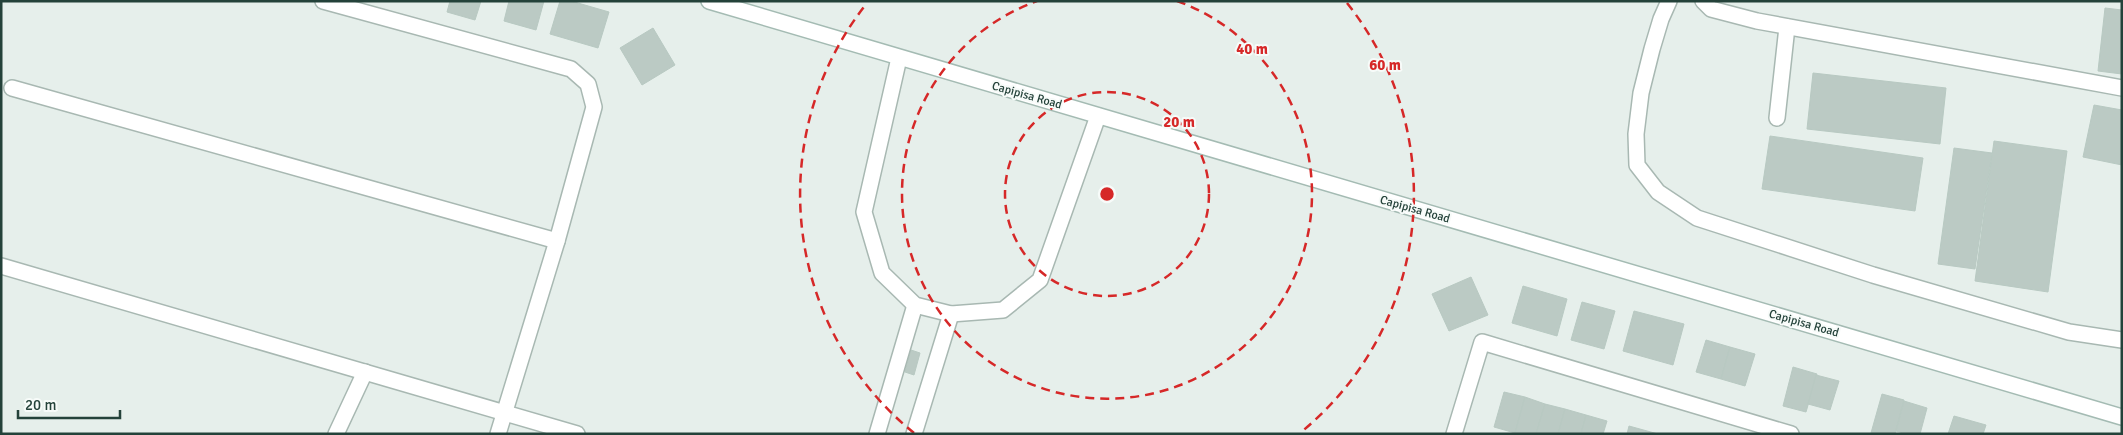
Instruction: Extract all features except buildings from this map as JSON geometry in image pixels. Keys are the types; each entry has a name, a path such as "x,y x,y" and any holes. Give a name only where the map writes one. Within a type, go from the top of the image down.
{"street":[{"path":"323,1 571,69 588,84 594,107 557,241 498,434"},
{"name":"Capipisa Road","path":"709,1 2122,416"},
{"path":"1669,1 1661,19 1641,93 1636,134 1637,165 1658,192 1697,218 1873,275 2069,332 2122,340"},
{"path":"1702,1 1711,9 1757,21 2122,88"},
{"path":"1777,118 1787,26"},
{"path":"899,58 864,212 882,273 915,305 951,314 1003,310 1040,280 1098,116"},
{"path":"12,88 557,241"},
{"path":"1,266 577,434"},
{"path":"877,434 915,305"},
{"path":"914,434 951,314"},
{"path":"1454,434 1482,342 1791,434"},
{"path":"336,434 365,372"}]}
